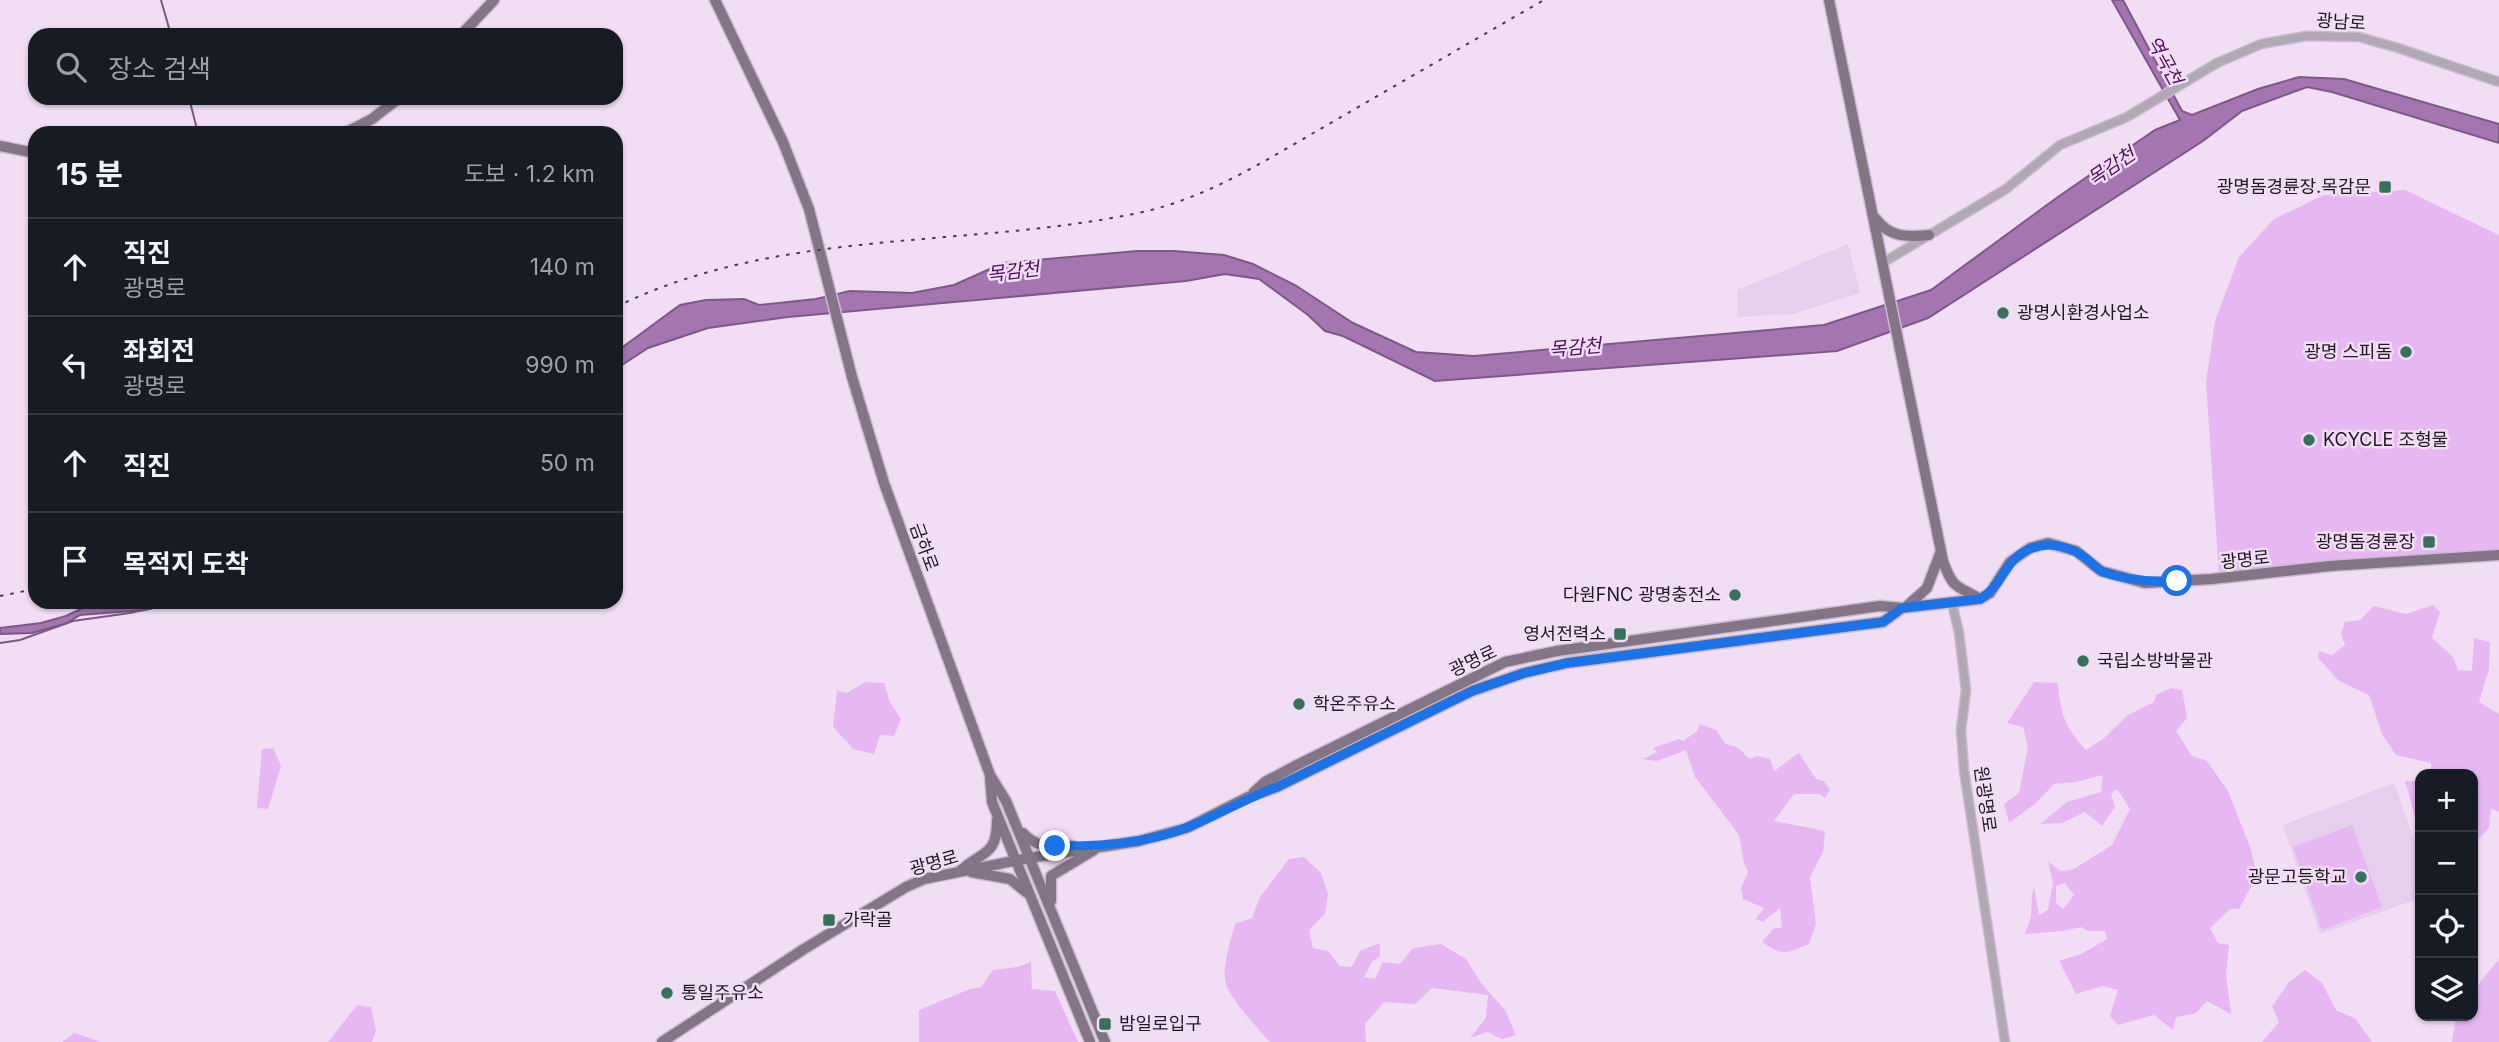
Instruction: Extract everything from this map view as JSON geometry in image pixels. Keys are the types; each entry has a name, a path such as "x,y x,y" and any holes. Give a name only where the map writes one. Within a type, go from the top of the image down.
{"main road":[{"path":"468,28 495,0"},
{"name":"금하로","path":"715,0 783,142 809,209 852,377 884,483 990,775 1017,826 1105,1042"},
{"name":"원광명로","path":"1829,0 1952,603"},
{"path":"358,126 390,105"},
{"path":"0,146 28,152"},
{"path":"1873,214 1882,227 1895,234 1909,237 1929,235"},
{"name":"광명로","path":"1248,797 1265,782 1297,765 1506,662 1557,651 1880,606 1904,608 1980,599 1990,593 2010,562 2030,548 2048,544 2076,551 2101,571 2145,583 2212,579 2330,566 2499,555"},
{"path":"1942,556 1947,573 1958,589 1980,599"},
{"path":"1904,608 1927,588 1942,556"},
{"name":"광명로","path":"662,1042 804,949 906,887 924,879 1015,860 1139,841 1187,828 1472,691 1524,673 1567,663 1883,622 1904,608"},
{"name":"금하로","path":"990,775 992,802 1090,1042"},
{"path":"960,871 973,859 990,850 995,843 997,815"},
{"path":"1017,826 1030,841 1039,846 1102,846"},
{"path":"1052,912 1049,884 1051,876 1102,846"},
{"path":"960,871 1010,879 1019,884 1033,902"}],"street":[{"name":"광남로","path":"1929,235 2006,189 2060,145 2127,117 2250,47 2293,37 2332,35 2370,40 2499,82"},
{"path":"1884,262 1929,235"},
{"name":"원광명로","path":"1952,603 1959,633 1966,690 1961,730 1964,770 2005,1042"}],"shaded area":[{"path":"2405,190 2499,235 2499,550 2333,561 2219,574 2206,382 2215,321 2239,257 2274,219 2324,195"},
{"path":"1848,244 1860,293 1793,314 1737,317 1737,290"},
{"path":"2433,605 2440,612 2432,638 2453,657 2458,670 2472,671 2474,638 2490,642 2489,669 2479,702 2499,714 2499,812 2491,809 2489,828 2478,840 2478,769 2431,769 2431,763 2396,755 2382,734 2369,695 2339,681 2318,658 2319,651 2332,655 2345,645 2341,634 2345,622 2360,620 2374,606 2406,614"},
{"path":"865,682 884,683 890,702 901,719 894,736 880,735 874,754 853,749 833,727 837,691 847,693"},
{"path":"2034,682 2058,683 2065,719 2086,750 2104,738 2128,715 2154,702 2156,695 2171,688 2182,690 2187,718 2176,731 2192,756 2207,761 2228,791 2250,847 2257,875 2239,909 2230,909 2210,928 2218,943 2229,945 2226,975 2231,1014 2207,1001 2196,1013 2176,1017 2173,1030 2154,1015 2118,1025 2110,1016 2118,990 2103,986 2076,994 2059,961 2081,954 2107,939 2105,931 2088,931 2081,927 2025,934 2031,917 2034,887 2039,915 2048,910 2053,882 2048,862 2061,871 2074,869 2112,845 2130,809 2117,789 2111,794 2115,807 2102,826 2085,812 2062,823 2040,824 2067,802 2101,792 2103,775 2054,784 2036,803 2009,823 2004,804 2019,793 2028,747 2023,727 2007,723","holes":["2065,883 2074,895 2063,909 2056,903 2056,886"]},
{"path":"1700,724 1716,730 1726,744 1737,747 1750,759 1757,756 1770,759 1774,771 1799,753 1816,779 1824,781 1830,790 1825,798 1820,794 1794,794 1774,821 1825,831 1823,852 1810,877 1816,924 1809,944 1784,952 1762,942 1773,929 1782,927 1780,908 1763,922 1756,919 1764,908 1743,899 1741,888 1748,872 1739,835 1695,777 1686,750 1657,761 1643,759 1657,752 1653,748 1679,739 1683,741 1697,731"},
{"path":"273,748 281,766 268,809 257,808 262,749"},
{"path":"2405,781 2415,781 2415,817"},
{"name":"광문고등학교","path":"2394,783 2415,842 2415,900 2320,934 2283,825"},
{"path":"2352,825 2382,907 2322,930 2293,847"},
{"path":"1304,857 1321,873 1328,894 1325,914 1309,930 1313,948 1328,951 1340,966 1352,967 1360,951 1380,943 1380,956 1372,962 1364,977 1375,979 1383,962 1400,964 1413,948 1441,944 1466,959 1481,983 1505,1010 1516,1035 1502,1039 1487,1032 1470,1038 1486,1018 1488,995 1432,988 1415,1004 1384,1002 1365,1024 1366,1042 1270,1042 1229,991 1225,978 1227,954 1235,924 1252,918 1260,897 1289,859"},
{"path":"2499,959 2499,1042 2452,1042 2455,1021 2478,1021 2478,985"},
{"path":"1031,962 1032,989 1055,991 1078,1042 919,1042 919,1010 981,987 993,970 1018,967"},
{"path":"2305,970 2322,983 2336,1010 2356,1019 2372,1042 2262,1042 2279,1022 2272,1006 2289,982"},
{"path":"357,1005 371,1007 376,1030 372,1042 328,1042"},
{"path":"74,1033 101,1042 62,1042"}],"water":[{"name":"목감천","path":"2112,0 2123,0 2182,111 2192,115 2258,89 2299,77 2344,79 2499,124 2499,143 2332,92 2307,87 2242,111 2203,141 1928,318 1837,351 1435,381 1343,336 1325,331 1259,279 1225,274 1186,281 788,317 708,328 648,348 623,364 623,347 680,305 706,300 744,299 759,305 816,299 850,291 912,293 954,285 1003,263 1137,251 1224,255 1253,264 1295,285 1353,323 1416,352 1474,356 1824,325 1931,290 2155,130 2180,120"},
{"path":"81,609 149,609 80,615 67,623 32,633 0,634 0,628 41,623"}],"waterway":[{"path":"161,0 169,28"},
{"path":"191,105 196,126"},
{"name":"목감천","path":"0,643 20,640 73,621 148,609"}],"railway":[{"path":"623,304 678,281 742,264 807,252 1073,224 1164,207 1213,188 1260,163 1544,0"},
{"path":"0,596 28,590"}],"place":[{"name":"광명돔경륜장.목감문","path":"2385,187"},
{"name":"광명시환경사업소","path":"2003,313"},
{"name":"광명 스피돔","path":"2406,352"},
{"name":"KCYCLE 조형물","path":"2309,440"},
{"name":"광명돔경륜장","path":"2429,542"},
{"name":"다원FNC 광명충전소","path":"1735,595"},
{"name":"영서전력소","path":"1620,634"},
{"name":"국립소방박물관","path":"2083,661"},
{"name":"학온주유소","path":"1299,704"},
{"name":"광문고등학교","path":"2361,877"},
{"name":"가락골","path":"829,920"},
{"name":"통일주유소","path":"667,993"},
{"name":"밤일로입구","path":"1105,1024"}],"route":[{"path":"1055,846 1102,846 1139,841 1187,828 1472,691 1524,673 1567,663 1883,622 1902,608 1980,599 1990,593 2010,562 2030,548 2048,544 2076,551 2101,571 2145,583 2177,581"}],"water label":[{"name":"역곡천","path":"2165,60"}]}
